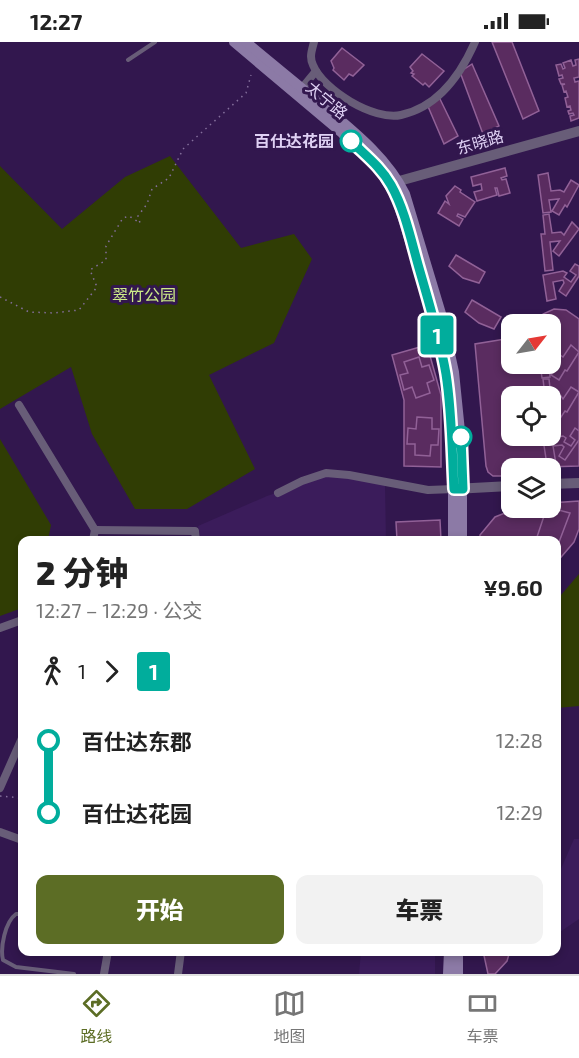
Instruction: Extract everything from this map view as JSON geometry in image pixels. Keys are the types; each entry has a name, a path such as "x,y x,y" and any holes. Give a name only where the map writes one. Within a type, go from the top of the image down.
{"main road":[{"name":"太宁路","path":"234,42 342,133 394,183"},
{"name":"太宁路","path":"246,42 373,150 410,209 425,256 454,372 461,427 453,536"},
{"name":"太宁路","path":"458,489 462,536"},
{"path":"448,956 448,974"},
{"path":"458,956 458,974"}],"street":[{"path":"314,42 310,54 316,71 353,103 370,112 386,116 402,114 421,107 438,95 452,83 466,62 475,42"},
{"path":"302,88 316,71"},
{"name":"东晓路","path":"394,183 579,130"},
{"path":"19,405 95,530 94,536"},
{"path":"278,493 302,481 326,473 349,474 428,490 501,487"},
{"path":"561,484 579,483"},
{"path":"95,530 195,531 196,536"},
{"path":"0,628 18,621"},
{"path":"0,788 18,747"},
{"path":"0,831 18,838"},
{"path":"104,974 107,956"},
{"path":"178,974 181,956"}],"lane":[{"path":"128,60 155,42"},
{"path":"18,914 8,922 1,953 3,960 16,967 74,974"}],"path":[{"path":"0,297 29,312 54,314 78,310 97,287 90,270 106,260 106,246 123,218 129,216 140,223 138,216 147,204 152,189 169,178 183,149 246,93 251,75"},
{"path":"0,796 18,798"}],"shaded area":[{"path":"329,475 385,485 386,536 200,536 198,526 267,496"},
{"path":"574,839 579,839 579,919 561,931 561,869"},
{"path":"361,956 435,956 435,974 359,974"}],"green space":[{"name":"翠竹公园","path":"170,156 241,248 294,234 312,259 274,343 209,375 255,469 187,509 135,509 92,434 71,367 0,409 0,166 62,229 125,177"},
{"path":"0,439 51,525 49,536 18,536 18,609 0,616"},
{"path":"579,574 579,706 561,708 561,595"}],"building":[{"path":"492,42 512,42 539,111 523,119"},
{"path":"342,48 364,65 353,76 349,74 344,80 333,70 331,61"},
{"path":"422,54 444,71 429,87 425,83 423,85 411,73 413,71 410,67"},
{"path":"579,59 579,77 574,78 575,82 579,81 579,118 571,121 570,116 574,115 569,114 570,106 567,107 565,98 568,97 562,85 565,84 561,84 559,79 563,78 562,75 559,76 556,65 561,64 563,69 565,68 563,63 571,60 573,66 576,65 575,60"},
{"path":"472,64 499,126 483,134 460,72"},
{"path":"439,97 458,136 444,144 427,104"},
{"path":"505,168 507,176 501,178 506,179 510,193 499,196 495,188 497,195 477,201 474,192 482,190 481,184 473,186 471,177"},
{"path":"548,173 551,191 564,192 571,180 579,185 567,207 565,205 559,215 552,211 559,199 549,200 551,212 543,213 538,175"},
{"path":"455,186 475,202 465,217 458,214 457,216 463,219 459,226 438,213 445,201 449,204 446,196"},
{"path":"549,214 552,233 561,232 564,235 572,222 579,229 559,256 553,251 560,241 550,242 553,270 545,271 541,234 545,234 543,215"},
{"path":"456,255 485,272 479,283 463,278 449,266"},
{"path":"575,264 579,266 579,276 566,296 559,291 564,283 563,280 553,282 556,299 547,301 543,275 563,271 567,273 564,277 571,282 576,275 570,271"},
{"path":"472,300 501,317 494,329 479,323 465,312"},
{"path":"554,309 566,310 579,319 579,466 561,467 561,458 501,458 501,476 493,476 488,472 475,344 501,340 501,374 561,374 561,314 543,314"},
{"path":"427,345 441,395 441,467 404,466 404,400 392,355"},
{"path":"571,345 579,352 559,380 551,375 561,374 561,356 563,357"},
{"path":"419,357 422,367 429,365 434,380 427,383 430,393 416,398 412,387 404,390 400,375 408,373 404,362"},
{"path":"541,374 550,374 550,377 542,378"},
{"path":"543,379 549,379 550,386 544,386"},
{"path":"571,387 579,392 567,412 565,411 561,417 561,396 563,399"},
{"path":"417,417 432,418 432,429 439,429 438,445 431,445 430,456 415,455 415,444 407,444 408,428 416,429"},
{"path":"575,428 579,431 579,440 565,460 559,456 564,447 561,445 561,436 566,438 564,442 571,446 575,440 570,436"},
{"path":"544,446 553,446 555,458 546,458"},
{"path":"579,501 579,529 574,542 561,557 561,536 480,536 495,517 501,515 501,518 561,518 561,502"},
{"path":"561,511 570,513 561,536 537,536 543,518 561,518"},
{"path":"440,520 441,536 397,536 396,522"},
{"path":"484,956 508,956 507,961 495,974 488,974"}],"bus line":[{"name":"1","path":"351,141 376,165 390,184 402,211 416,258 434,320 446,374 454,489 463,489 461,437"}],"place":[{"name":"百仕达花园","path":"351,141"}]}
